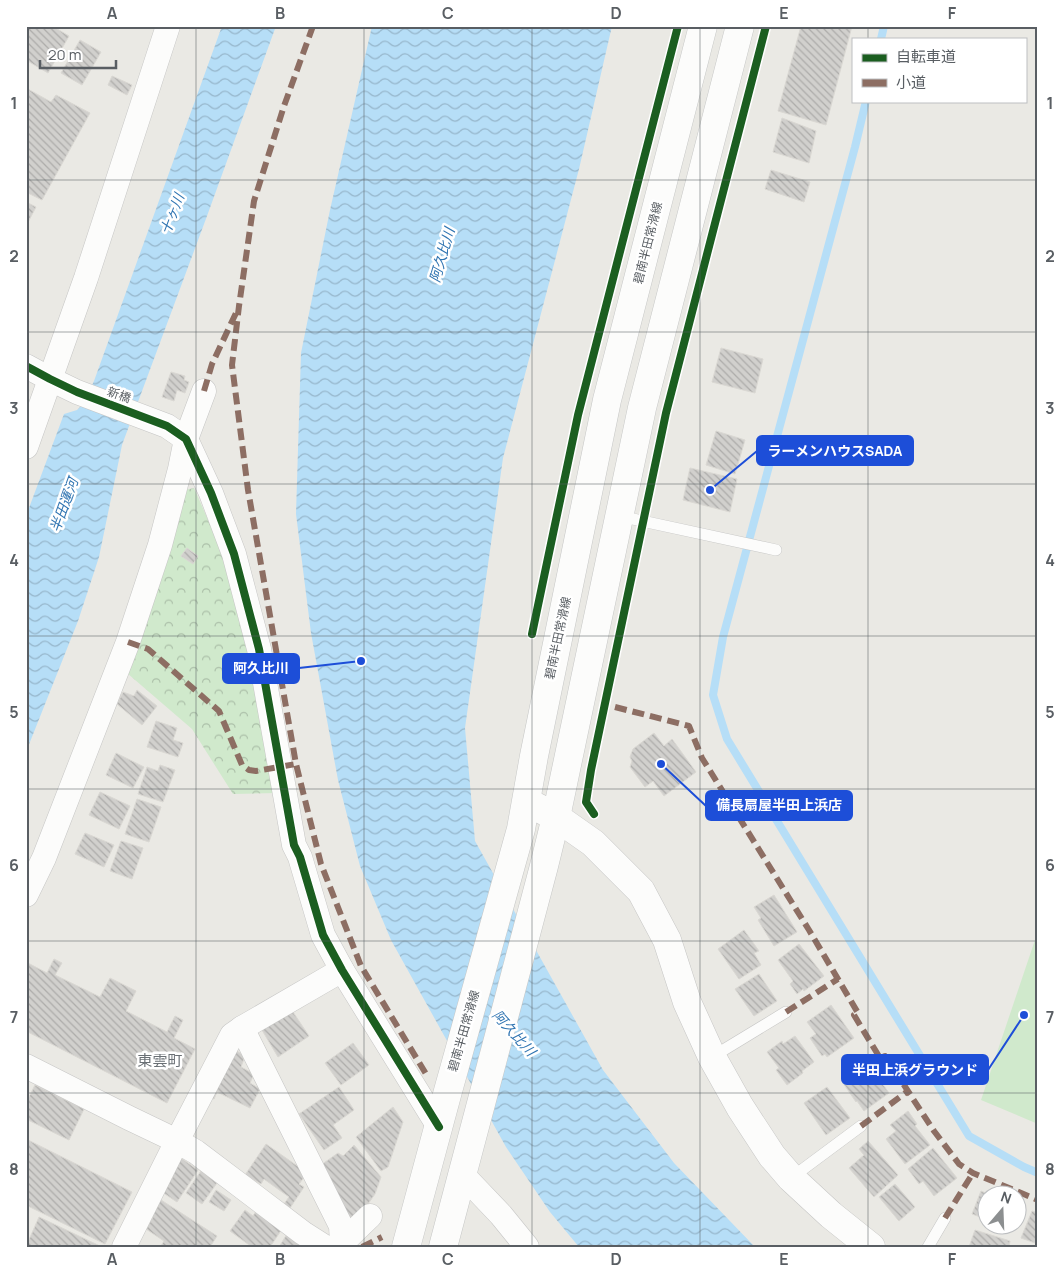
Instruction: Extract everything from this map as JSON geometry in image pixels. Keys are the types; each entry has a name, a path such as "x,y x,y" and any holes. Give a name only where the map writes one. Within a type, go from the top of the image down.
{"main road":[{"name":"碧南半田常滑線","path":"406,1247 521,829 534,756 607,400 703,26"},
{"path":"443,1247 544,866 642,408 740,26"},
{"path":"527,802 556,816 593,843 641,891 667,940 687,1002 712,1057 740,1107 767,1148 791,1178 831,1215 871,1247"}],"street":[{"path":"26,447 86,278 168,26"},
{"name":"新橋","path":"26,366 77,392 154,420 186,439"},
{"path":"26,895 44,858 128,642 160,545 186,439 204,391"},
{"path":"186,439 211,493 234,554 259,649 294,844 300,857 323,935 342,970 439,1128"},
{"path":"124,1247 177,1140 232,1036 242,1028 342,970"},
{"path":"242,1028 341,1226 336,1245"},
{"path":"26,1066 177,1140 196,1152 303,1233 336,1245"},
{"path":"462,1174 501,1215 527,1247"},
{"path":"336,1245 370,1216"}],"lane":[{"path":"619,516 776,550"},
{"path":"712,1057 786,1012"},
{"path":"791,1178 861,1126"},
{"path":"928,1247 946,1218"}],"green space":[{"path":"194,488 223,554 252,653 278,793 233,794 192,729 127,673 185,490"},
{"path":"1038,931 1038,1124 981,1100"}],"water":[{"path":"222,26 276,26 122,445 99,557 78,621 26,752 26,516 64,414 77,410 84,403 94,381"},
{"path":"372,26 612,26 579,169 503,458 465,728 475,841 603,1070 674,1163 755,1247 579,1247 550,1212 506,1147 391,940 360,866 338,780 311,633 296,514 301,353 330,210"}],"building":[{"path":"26,26 52,26 69,36 48,73 26,60"},
{"path":"801,26 852,26 826,125 778,111"},
{"path":"80,40 101,52 82,85 61,73"},
{"path":"112,76 132,85 127,95 108,85"},
{"path":"26,88 51,102 56,95 90,113 42,200 26,192"},
{"path":"782,118 816,131 809,163 773,152"},
{"path":"771,170 810,182 804,202 765,189"},
{"path":"26,202 36,207 26,226"},
{"path":"721,348 763,359 755,393 712,382"},
{"path":"171,372 185,376 184,380 189,382 185,393 177,390 174,401 162,397"},
{"path":"716,431 745,440 735,474 706,465"},
{"path":"690,468 737,479 730,512 683,500"},
{"path":"187,548 198,556 193,564 181,556"},
{"path":"137,690 157,706 142,725 117,704 123,692 134,696"},
{"path":"156,721 177,728 173,740 183,743 178,757 147,747"},
{"path":"654,733 664,746 672,739 696,772 664,796 653,781 645,787 630,767 632,761 630,757 633,749"},
{"path":"116,753 144,767 133,788 106,775"},
{"path":"160,765 175,770 163,802 138,794 147,767 158,771"},
{"path":"100,792 130,806 119,829 89,815"},
{"path":"137,799 161,807 149,842 125,834"},
{"path":"85,833 114,845 104,867 75,854"},
{"path":"121,841 143,848 132,879 110,871"},
{"path":"774,895 797,932 774,946 758,920 761,918 754,907"},
{"path":"744,930 759,951 754,953 761,965 739,979 718,949"},
{"path":"799,944 824,976 797,994 790,984 793,981 778,960"},
{"path":"54,959 62,963 55,975 100,997 110,978 136,991 126,1011 167,1032 175,1016 183,1020 174,1038 195,1049 167,1103 26,1031 26,962 47,973"},
{"path":"759,974 777,1001 754,1016 735,989"},
{"path":"831,1005 854,1038 827,1057 825,1054 822,1056 810,1038 816,1034 807,1022"},
{"path":"289,1006 309,1036 278,1057 259,1025"},
{"path":"795,1036 814,1062 787,1085 776,1070 779,1068 767,1052 782,1041 783,1044"},
{"path":"353,1043 369,1065 341,1085 325,1063"},
{"path":"235,1050 245,1056 241,1067 254,1074 250,1083 260,1089 250,1108 217,1092 214,1099 205,1095"},
{"path":"866,1061 889,1093 864,1111 841,1080"},
{"path":"35,1085 84,1109 69,1140 26,1119 26,1103"},
{"path":"339,1087 354,1110 333,1125 342,1138 324,1150 299,1114"},
{"path":"827,1087 850,1118 826,1135 804,1103"},
{"path":"393,1107 403,1122 388,1167 381,1171 356,1137"},
{"path":"908,1111 917,1124 915,1126 930,1145 905,1164 886,1139 896,1131 890,1125"},
{"path":"26,1139 132,1192 105,1244 26,1205"},
{"path":"868,1141 898,1175 874,1197 849,1168 864,1155 859,1149"},
{"path":"266,1144 303,1170 305,1176 299,1184 304,1187 290,1208 284,1204 289,1197 264,1179 261,1184 245,1175"},
{"path":"354,1145 381,1177 375,1194 356,1221 350,1221 321,1165 338,1153 343,1156"},
{"path":"933,1148 957,1178 934,1196 923,1181 919,1184 908,1169"},
{"path":"181,1158 198,1170 177,1202 162,1192 173,1177 170,1175"},
{"path":"201,1171 217,1183 202,1204 186,1193"},
{"path":"895,1184 915,1207 899,1221 879,1197"},
{"path":"216,1190 231,1200 224,1211 209,1202"},
{"path":"161,1200 217,1236 210,1247 161,1246 164,1241 146,1229"},
{"path":"976,1204 976,1215 972,1214"},
{"path":"245,1210 253,1216 256,1211 282,1229 270,1247 252,1247 230,1231"},
{"path":"1032,1211 1038,1213 1038,1244 1021,1238 1022,1236 1026,1236 1026,1226"},
{"path":"39,1217 102,1247 26,1247 26,1241 28,1242"},
{"path":"975,1230 976,1236 994,1236 1010,1241 1009,1247 969,1247"},
{"path":"287,1234 307,1247 279,1247"}],"waterway":[{"path":"881,38 884,26"},
{"path":"866,102 723,637 713,695 727,739 969,1136 1038,1173"}],"marked path":[{"path":"313,26 284,106 254,201 232,365 248,490 296,764 321,864 361,966 426,1074"},
{"path":"204,391 212,364 236,313"},
{"path":"128,642 148,649 219,711 242,765 249,770 256,771 296,764"},
{"path":"615,707 689,726 702,758 809,930 858,1013 854,1015 880,1058 885,1056 934,1131 959,1164 973,1173 1038,1200"},
{"path":"786,1012 838,979"},
{"path":"861,1126 908,1091"},
{"path":"945,1218 973,1173"},
{"path":"362,1247 382,1237"}],"cycle path":[{"path":"532,634 578,415 678,26"},
{"path":"594,814 586,802 591,770 666,413 766,26"},
{"path":"26,366 77,392 167,426 186,439 211,493 234,554 259,649 294,845 300,857 323,935 342,970 439,1127"}],"place":[{"name":"ラーメンハウスSADA","path":"710,490"},
{"name":"阿久比川","path":"361,661"},
{"name":"備長扇屋半田上浜店","path":"661,764"},
{"name":"半田上浜グラウンド","path":"1024,1015"}],"district":[{"name":"東雲町","path":"160,1061"}],"water label":[{"name":"十ヶ川","path":"172,214"},
{"name":"半田運河","path":"64,505"}]}
